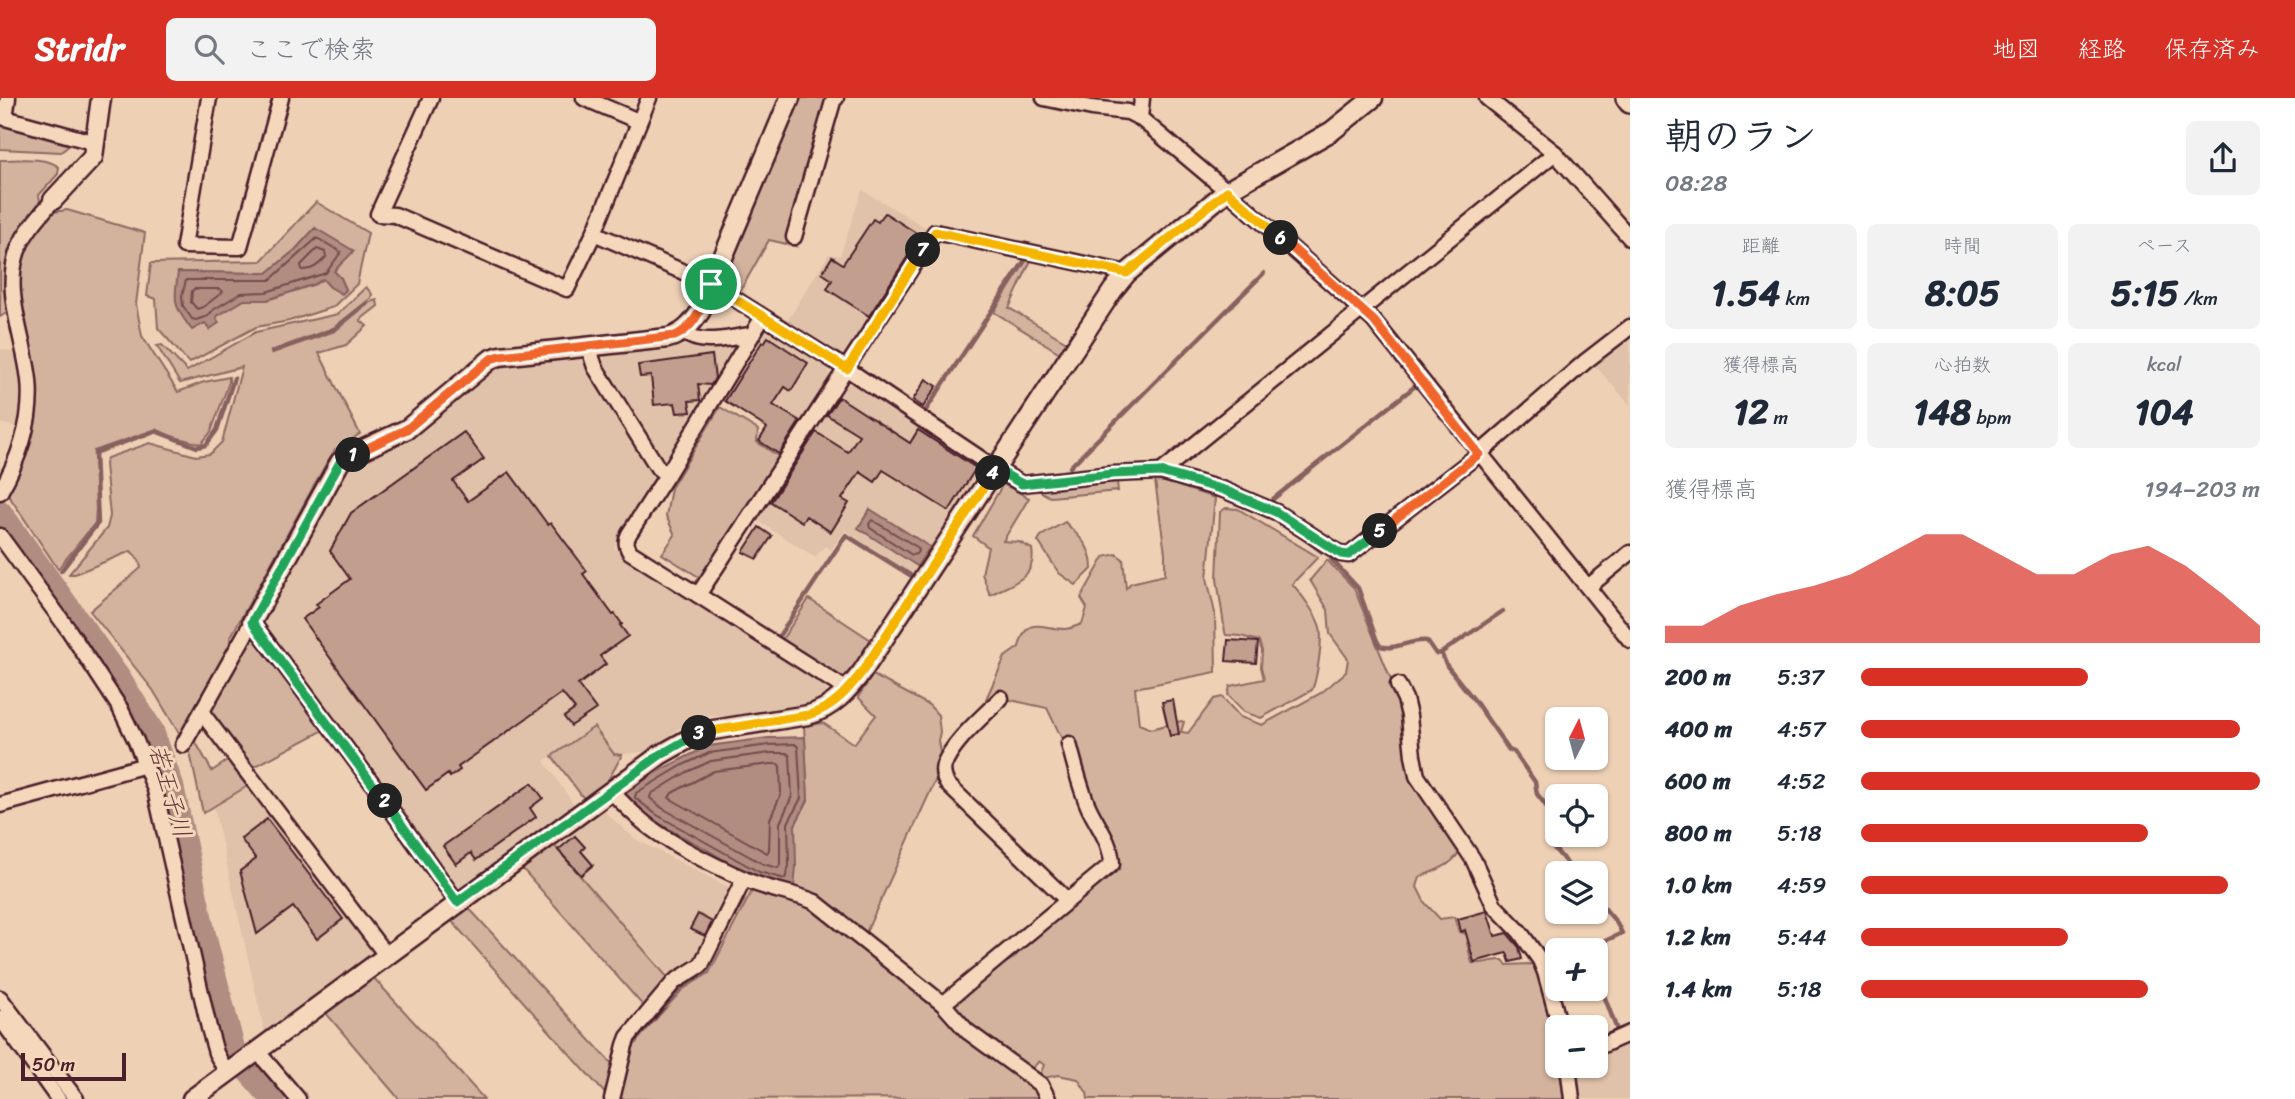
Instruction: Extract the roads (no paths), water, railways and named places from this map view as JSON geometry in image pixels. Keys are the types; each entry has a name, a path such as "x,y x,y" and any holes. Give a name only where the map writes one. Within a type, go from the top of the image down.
{"street":[{"path":"8,98 2,117 96,143"},
{"path":"2,488 16,460 28,412 29,381 13,287 20,245 31,226 93,157 101,98"},
{"path":"209,98 184,246 240,247 281,98"},
{"path":"431,98 379,214 395,215 567,289 594,233 649,98"},
{"path":"584,98 638,121"},
{"path":"183,745 340,462 407,429 491,359 668,338 683,332 700,312 790,98"},
{"path":"794,237 836,98"},
{"path":"1044,98 1128,112 1140,118 1374,321 1630,640"},
{"path":"1140,118 1142,98"},
{"path":"192,1099 660,755 701,732 808,715 831,705 847,690 877,650 1113,290 1127,273 1227,191 1332,131 1373,98"},
{"path":"1487,98 1555,153 1630,238"},
{"path":"1161,472 1555,153"},
{"path":"698,595 935,232 1127,273"},
{"path":"594,233 711,284 1022,484 1112,474 1161,472 1224,490 1276,512 1341,554 1349,555 1479,454 1586,361 1630,327"},
{"path":"763,317 626,539 627,548 847,690"},
{"path":"683,332 692,339 703,341 752,335"},
{"path":"591,346 596,367 658,468 667,475"},
{"path":"0,536 68,629 120,708 136,741 155,790 216,1053 230,1071"},
{"path":"1588,587 1630,553"},
{"path":"252,622 457,902"},
{"path":"1398,685 1409,716 1417,776 1457,833 1494,905 1520,932 1540,960 1557,1015"},
{"path":"1002,698 958,744 944,766 943,777 948,785 1067,901"},
{"path":"202,713 386,955"},
{"path":"943,1004 1112,864 1111,850 1089,808 1069,744"},
{"path":"0,805 146,765"},
{"path":"610,790 642,822 669,839 744,879 815,902 943,1004 967,1031 1041,1085 1048,1099"},
{"path":"612,1099 628,1037 674,982 701,965 744,879"},
{"path":"0,998 76,1099"},
{"path":"0,1018 58,1099"},
{"path":"1608,1043 1630,1033"},
{"path":"255,1052 298,1099"},
{"path":"1569,1078 1572,1099"}],"water":[{"path":"315,228 354,251 334,271 341,278 346,290 342,294 323,279 267,300 244,300 216,317 219,323 210,329 205,323 192,330 176,303 178,272 267,273 295,250"},
{"path":"870,509 930,547 917,566 858,528"},
{"path":"805,737 808,800 795,825 794,887 769,882 747,873 640,811 621,795 658,771 708,746 768,738"}],"waterway":[{"path":"1599,193 1630,227"},
{"path":"926,410 1025,260"},
{"path":"1070,467 1264,273"},
{"path":"272,352 334,329 367,303"},
{"path":"61,571 98,523 95,453 155,431 197,447 206,445 217,430 234,378"},
{"path":"1273,499 1414,387"},
{"path":"1207,492 1216,495"},
{"path":"1227,499 1281,522"},
{"name":"若王子川","path":"0,512 118,677 152,731 172,786 205,939 235,1056 273,1099"},
{"path":"779,636 846,535 910,575"},
{"path":"1305,539 1322,552"},
{"path":"1331,559 1358,588 1380,646 1391,647 1427,641 1436,654 1441,653 1503,611"},
{"path":"1441,653 1447,666 1535,782 1537,794 1545,804"},
{"path":"1553,847 1565,861"},
{"path":"722,938 743,900 743,893"},
{"path":"1608,912 1622,933 1608,940"},
{"path":"623,1080 631,1048 637,1039 680,988 706,972 708,965"},
{"path":"1606,1001 1617,1030"}]}
